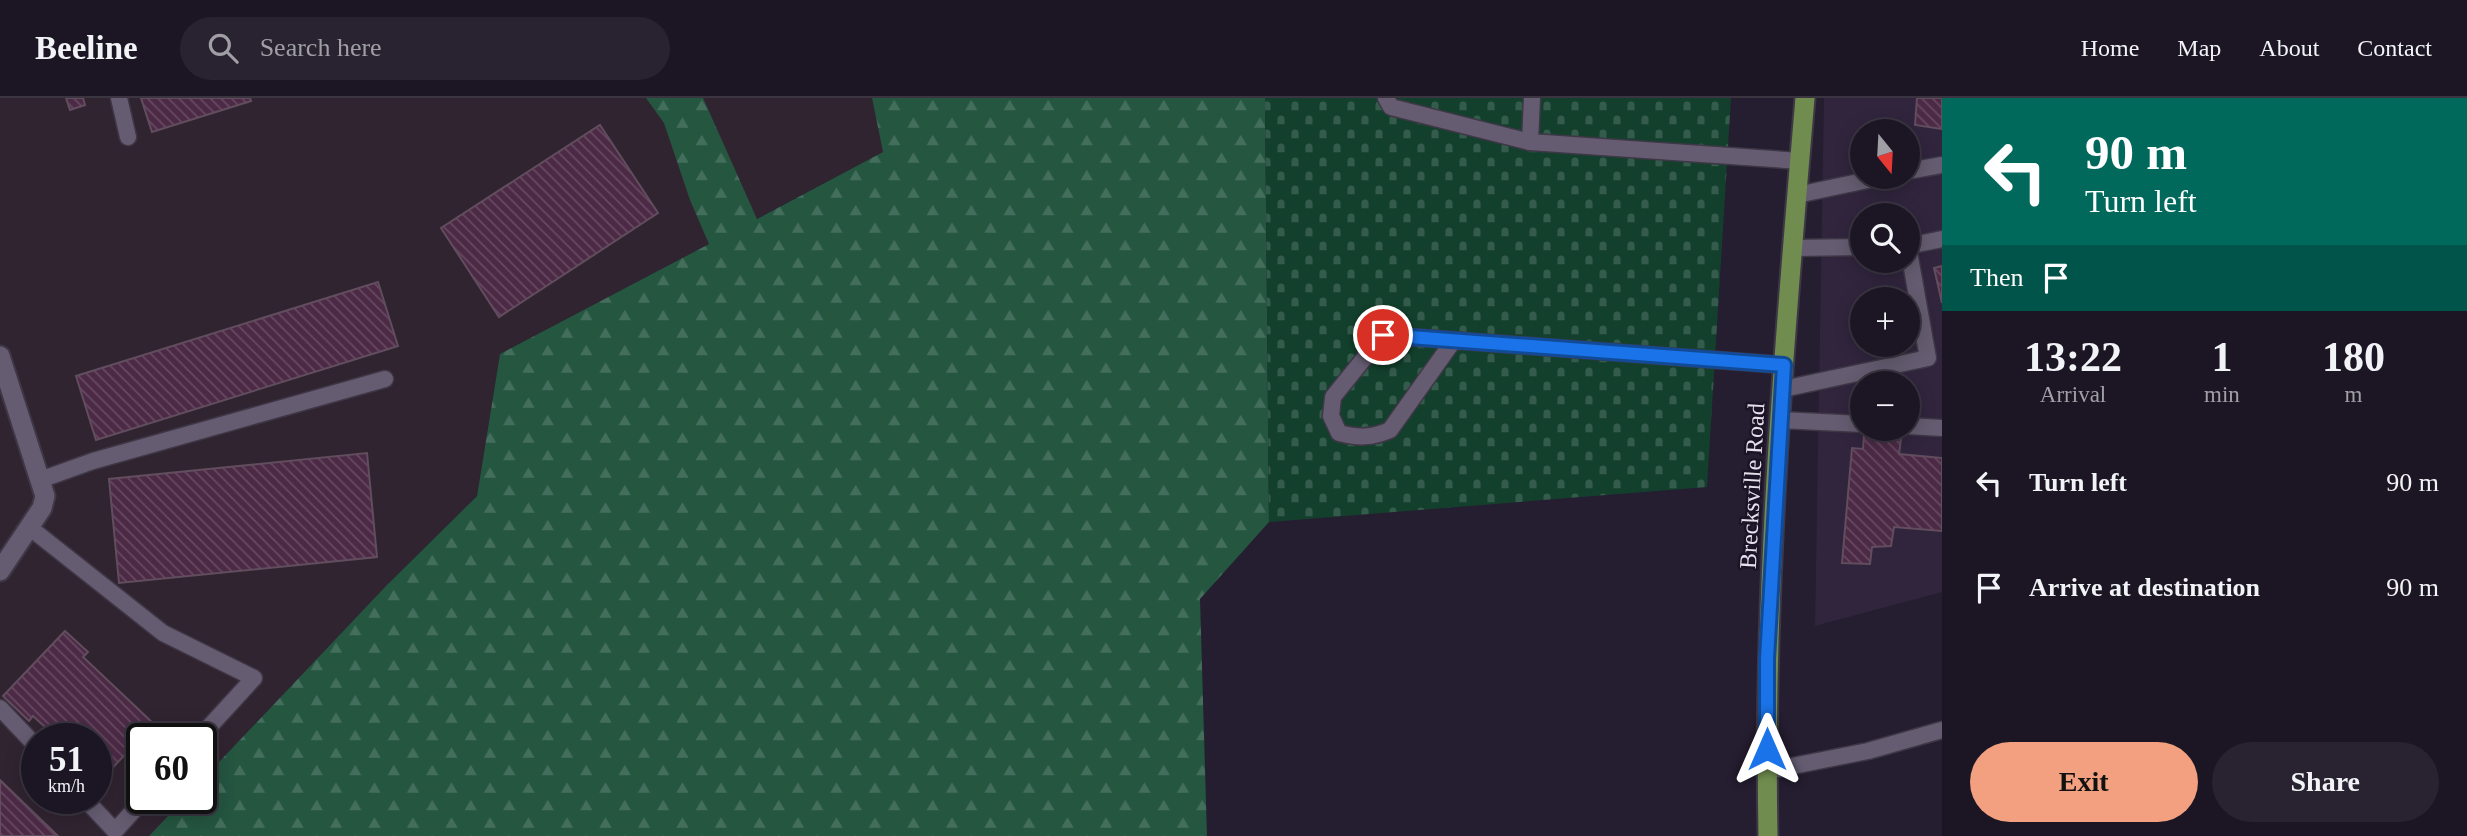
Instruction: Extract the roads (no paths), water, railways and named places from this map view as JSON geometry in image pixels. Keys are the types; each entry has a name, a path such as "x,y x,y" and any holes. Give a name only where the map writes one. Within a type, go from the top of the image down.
{"main road":[{"name":"Brecksville Road","path":"1768,836 1767,659 1780,420 1805,98"}],"street":[{"path":"0,356 45,496 42,508 0,570"}],"lane":[{"path":"119,98 128,137"},
{"path":"1387,98 1391,107 1530,142 1800,161"},
{"path":"1530,142 1532,98"},
{"path":"1920,169 1942,165"},
{"path":"1797,195 1850,184"},
{"path":"1920,244 1942,239"},
{"path":"1793,248 1850,247"},
{"path":"1783,388 1935,357 1915,273"},
{"path":"1454,340 1390,430 1375,437 1354,437 1339,433 1331,416 1334,397 1383,335 1454,340 1784,365"},
{"path":"40,480 142,446 385,379"},
{"path":"1780,420 1850,423"},
{"path":"1920,427 1942,428"},
{"path":"29,527 163,633 254,678 213,723"},
{"path":"0,708 21,730"},
{"path":"1767,771 1868,751 1942,730"},
{"path":"100,814 115,831 130,814"}]}
